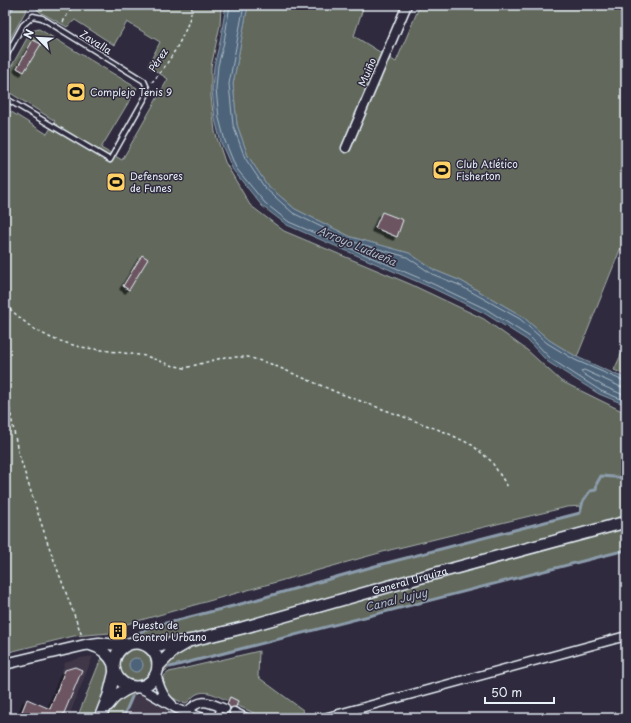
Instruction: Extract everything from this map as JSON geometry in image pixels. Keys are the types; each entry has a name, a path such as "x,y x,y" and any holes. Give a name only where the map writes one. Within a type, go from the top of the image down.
{"main road":[{"name":"General Urquiza","path":"144,644 158,646 193,640 242,628 422,577 626,522"},
{"name":"General Urquiza","path":"157,669 173,651 193,640"},
{"path":"131,643 144,644 155,653 157,659 157,669 153,678 148,683 122,691 114,697 100,718 109,695 115,658 118,651 131,643"},
{"path":"114,668 120,681 134,687"}],"street":[{"name":"Muiño","path":"346,148 407,5"},
{"path":"324,718 626,636"},
{"path":"5,664 99,643 117,645 131,643"},
{"path":"87,645 101,649 111,659 114,668"},
{"path":"157,669 158,683 163,693 169,702 177,709"},
{"path":"134,687 146,691 186,715 203,718"},
{"path":"186,715 193,706 202,702 208,702 223,708"},
{"path":"234,712 245,718"}],"lane":[{"name":"Zavalla","path":"5,58 23,25 33,16 42,18 144,81 147,88"},
{"path":"5,98 110,160 146,96 147,88"},
{"path":"216,718 223,708"}],"path":[{"path":"60,29 73,5"},
{"name":"Pérez","path":"147,88 160,74 183,35 192,6"},
{"path":"5,305 32,328 53,339 80,347 146,356 170,365 185,368 225,358 248,357 271,364 336,392 445,432 472,446 491,461 508,487"},
{"path":"5,385 18,452 48,544 87,645"}],"shaded area":[{"path":"93,656 69,716 48,708 65,663 80,658"},
{"path":"142,695 166,709 173,718 119,718 127,696"}],"green space":[{"path":"5,5 29,5 5,48"},
{"path":"33,5 221,5 220,25 211,67 211,96 215,132 225,162 250,205 284,231 410,284 484,319 527,350 561,381 626,413 626,550 170,667 132,697 123,718 77,718 100,661 138,633 154,626 237,605 375,566 580,513 582,506 567,507 390,550 127,624 110,624 110,633 74,636 5,653 5,108 47,134 55,121 7,91 5,78 31,31 39,29 137,88 101,148 122,160 168,79 148,66 160,42 127,22 114,45 75,20 67,27 40,12"},
{"name":"Club Atlético Fisherton","path":"248,5 364,5 354,36 396,62 420,5 626,5 626,235 577,357 549,340 522,316 461,281 434,270 409,253 351,237 295,209 267,185 248,156 237,125 233,84"},
{"path":"626,344 626,375 614,370"},
{"path":"259,651 258,677 303,710 305,718 256,718 254,713 236,705 238,701 230,697 228,701 217,695 204,692 195,695 186,703 181,702 172,697 164,686 164,676 169,672"}],"water":[{"name":"Arroyo Ludueña","path":"226,5 248,5 233,84 237,125 248,156 267,185 295,209 351,237 409,253 434,270 461,281 522,316 549,340 577,357 626,379 626,405 599,394 548,362 527,340 484,313 432,288 287,225 262,206 233,170 221,143 215,119 212,89 214,66 220,42"},
{"path":"136,658 141,660 143,665 141,670 136,672 131,670 129,665 131,660"}],"building":[{"path":"33,40 41,44 24,72 17,68"},
{"path":"382,212 403,220 397,237 375,228"},
{"path":"142,255 148,259 129,290 123,286"},
{"name":"Puesto de Control Urbano","path":"121,627 122,634 115,635 114,628"},
{"path":"75,667 82,670 62,718 30,718 21,714 27,699 50,709 65,670"},
{"path":"230,697 238,701 236,707 230,708 227,704"}],"waterway":[{"path":"5,20 14,5"},
{"path":"138,633 154,626 237,605 375,566 580,513 583,501 590,491 596,490 597,483 601,476 626,478"},
{"name":"Canal Jujuy","path":"170,667 626,550"},
{"name":"Canal Jujuy","path":"123,718 132,697"}],"place":[{"name":"Complejo Tenis 9","path":"76,92"},
{"name":"Club Atlético Fisherton","path":"442,170"},
{"name":"Defensores de Funes","path":"116,182"},
{"name":"Puesto de Control Urbano","path":"118,631"}]}
